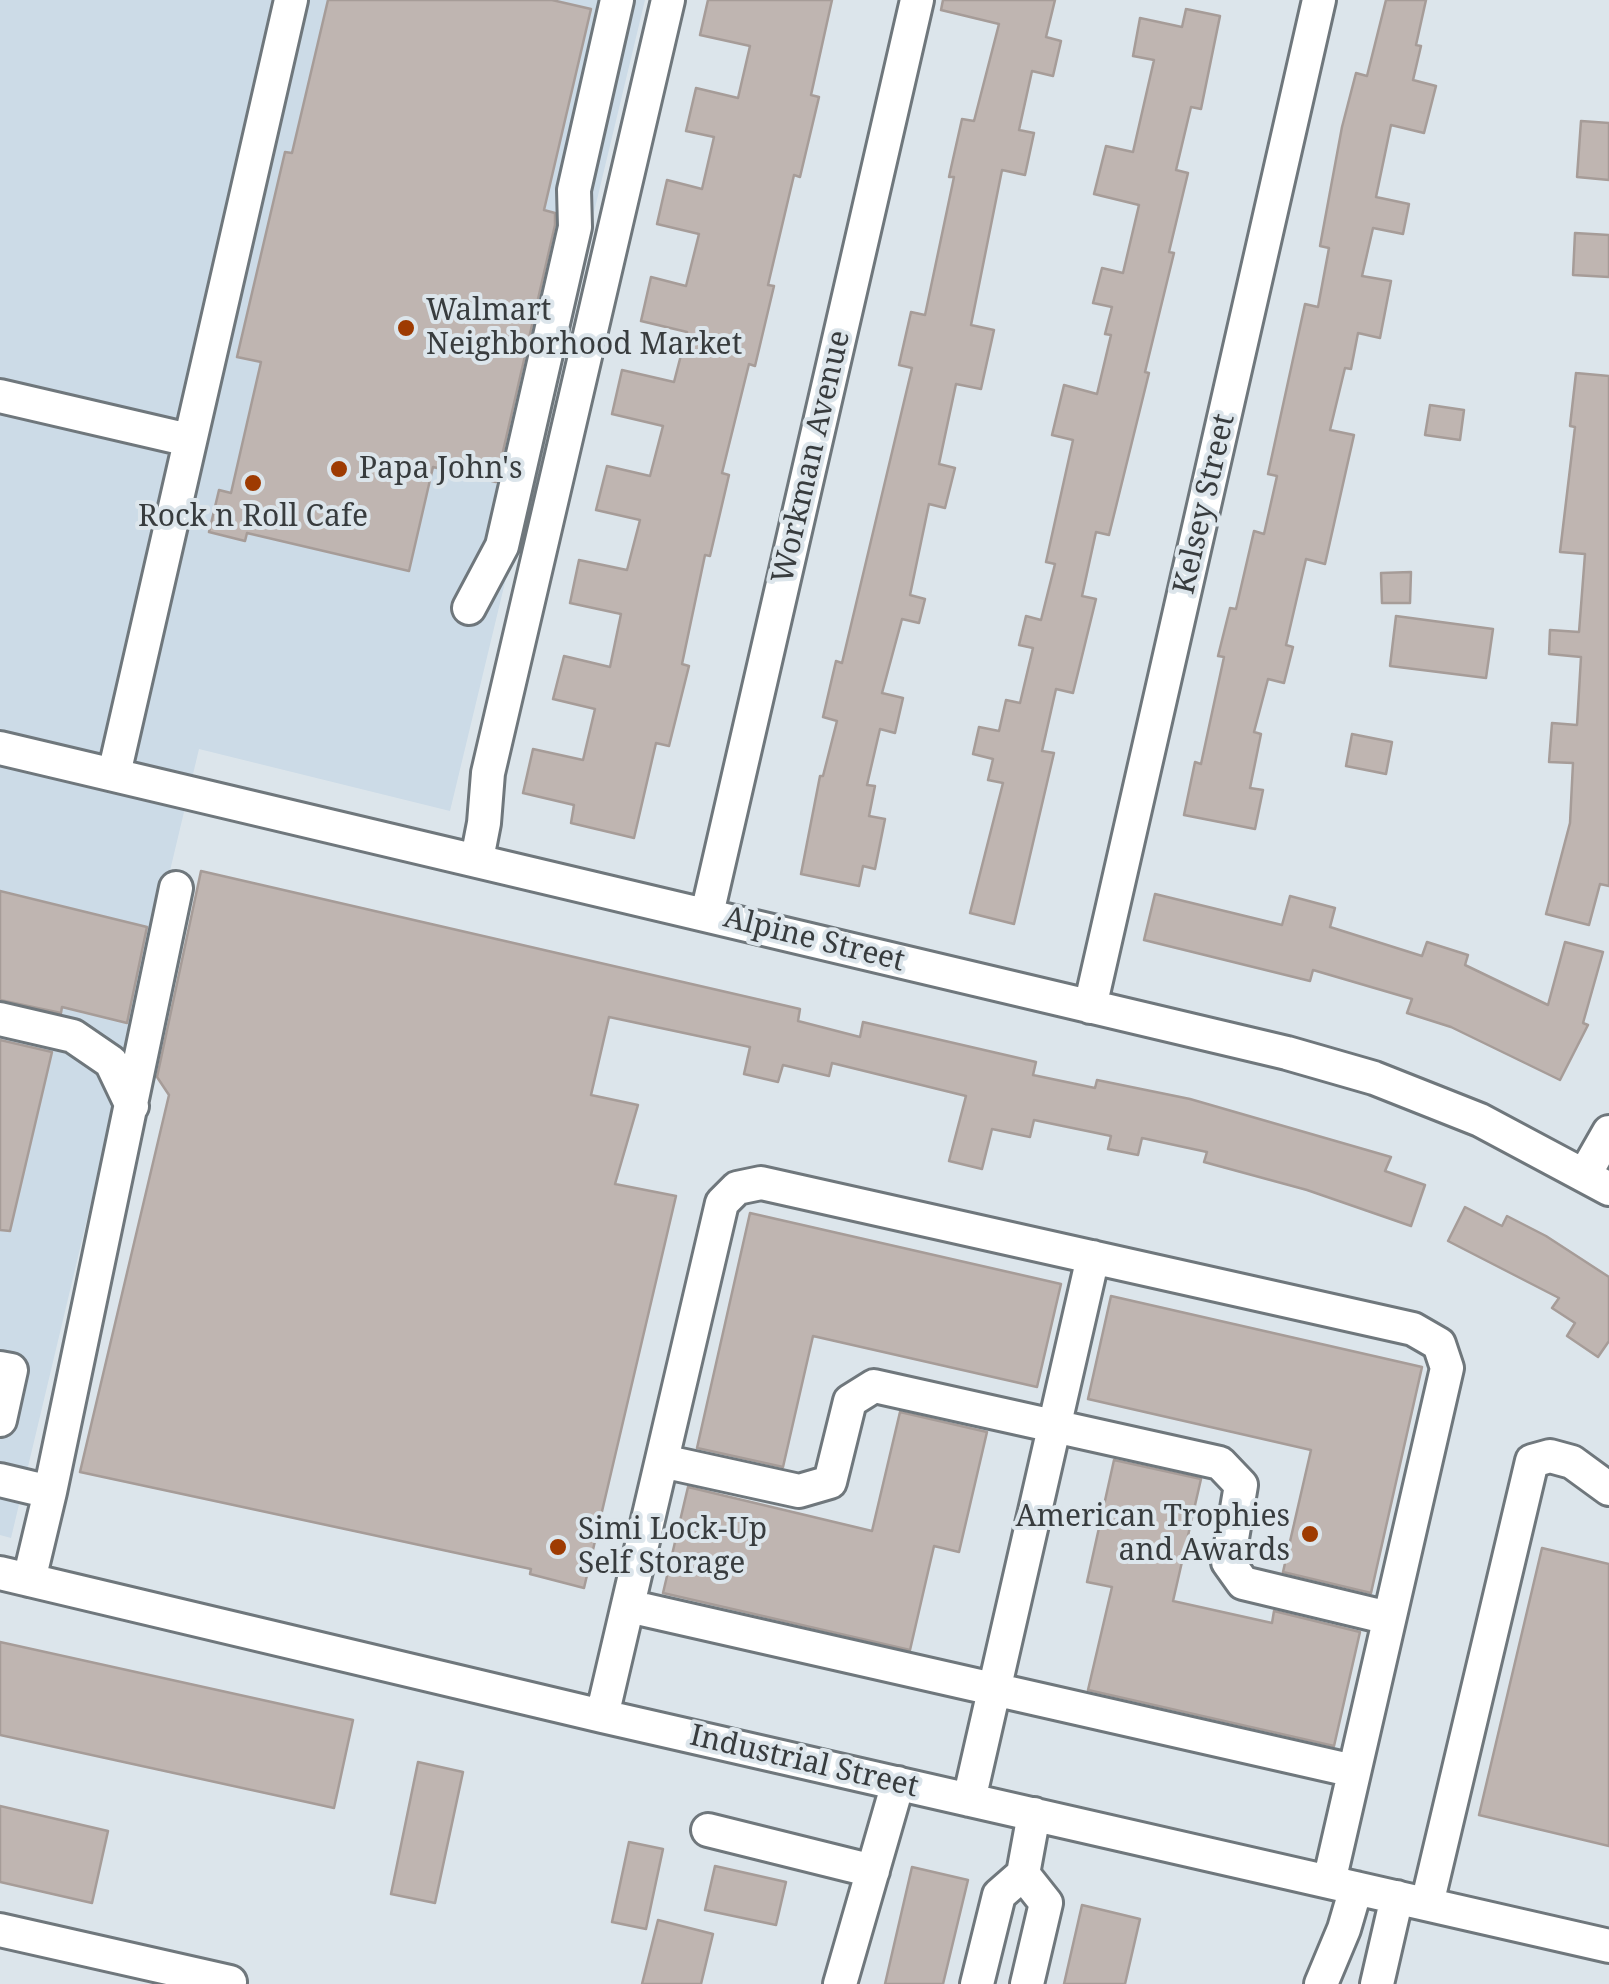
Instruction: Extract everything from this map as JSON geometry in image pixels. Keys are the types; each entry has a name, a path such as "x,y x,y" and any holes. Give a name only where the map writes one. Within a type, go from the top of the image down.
{"street":[{"path":"114,774 290,0"},
{"path":"469,608 502,546 575,228 574,190 616,0"},
{"path":"476,860 484,824 488,772 668,0"},
{"name":"Workman Avenue","path":"707,914 917,0"},
{"name":"Kelsey Street","path":"1090,1007 1319,0"},
{"path":"0,396 189,440"},
{"name":"Alpine Street","path":"0,748 1288,1053 1374,1078 1480,1120 1597,1181"},
{"path":"15,1576 50,1492 176,888"},
{"path":"0,1019 74,1036 112,1062 132,1106"},
{"path":"1597,1181 1609,1132"},
{"path":"602,1716 722,1203 737,1188 761,1183 1413,1330 1439,1344 1447,1368 1354,1771 1342,1885 1344,1929 1321,1984"},
{"path":"970,1800 1093,1257"},
{"path":"0,1368 11,1370 0,1420"},
{"path":"662,1462 799,1492 830,1482 850,1400 874,1386 1220,1463 1241,1485 1228,1562 1243,1584 1389,1618"},
{"path":"1377,1984 1412,1900 1532,1461 1550,1456 1572,1462 1609,1489"},
{"path":"0,1480 50,1492"},
{"name":"Industrial Street","path":"15,1576 602,1716 1609,1946"},
{"path":"628,1606 1354,1771"},
{"path":"840,1984 898,1784"},
{"path":"977,1984 999,1895 1023,1874 1034,1814"},
{"path":"708,1830 873,1871"},
{"path":"1023,1874 1046,1903 1028,1984"},
{"path":"0,1930 230,1982"}],"shaded area":[{"path":"0,0 645,0 450,811 199,749 11,1538 0,1535"}],"building":[{"path":"328,0 552,0 591,9 544,210 555,213 555,225 496,482 433,467 409,571 247,533 245,541 209,532 219,490 231,493 261,362 237,357 285,152 292,153"},
{"path":"708,0 832,0 811,95 819,97 800,177 794,175 768,285 774,286 755,366 749,364 722,473 729,475 710,556 705,555 682,664 689,666 669,746 656,743 634,838 571,823 574,805 523,793 533,749 583,760 595,709 553,699 564,656 610,667 621,614 570,603 579,560 627,570 640,520 596,510 607,466 650,476 663,426 612,414 622,370 674,382 687,332 641,321 651,277 686,286 699,234 657,224 667,180 702,189 714,137 686,131 696,88 738,98 750,46 700,35"},
{"path":"943,0 1055,0 1046,37 1061,41 1053,76 1032,71 1019,130 1034,133 1025,175 1002,170 971,325 994,330 981,389 956,384 939,464 955,468 945,508 929,504 910,595 925,599 919,623 902,619 882,693 903,698 895,733 880,729 867,785 875,786 869,816 885,819 875,869 863,866 859,886 801,874 820,776 837,721 823,717 836,661 842,663 912,368 899,365 911,312 925,315 962,119 974,121 999,24 941,10"},
{"path":"1386,0 1426,0 1413,80 1436,86 1424,133 1391,125 1376,197 1409,204 1403,234 1373,228 1362,276 1391,281 1380,338 1358,333 1351,369 1345,368 1330,430 1354,435 1325,564 1306,559 1286,645 1293,647 1284,683 1268,679 1254,732 1261,734 1250,788 1263,790 1255,829 1184,815 1195,762 1201,764 1224,657 1218,656 1230,608 1236,609 1254,531 1264,534 1277,476 1268,474 1305,304 1318,307 1329,248 1320,246 1342,127 1356,73 1367,76"},
{"path":"1186,9 1220,16 1201,109 1191,107 1176,170 1188,173 1169,252 1174,253 1145,372 1149,373 1109,535 1096,532 1082,596 1096,599 1073,693 1056,689 1042,751 1054,753 1014,924 970,913 1003,783 988,780 993,759 973,754 979,727 999,731 1006,700 1020,703 1033,648 1019,645 1026,616 1041,620 1055,564 1046,562 1073,440 1052,435 1064,385 1097,394 1111,335 1105,334 1112,307 1093,303 1102,268 1123,273 1139,205 1094,194 1106,146 1133,152 1154,60 1133,56 1140,18 1182,27"},
{"path":"1581,121 1609,123 1609,180 1577,177"},
{"path":"1575,233 1609,235 1609,277 1573,275"},
{"path":"1576,373 1609,376 1609,886 1600,884 1589,925 1546,914 1570,823 1573,763 1549,762 1552,723 1577,725 1581,657 1549,654 1550,630 1579,632 1585,554 1560,552 1575,427 1570,426"},
{"path":"1430,405 1464,410 1460,440 1425,435"},
{"path":"1411,572 1410,603 1382,603 1381,573"},
{"path":"1396,616 1493,629 1486,678 1390,666"},
{"path":"1352,734 1392,742 1386,774 1346,766"},
{"path":"201,871 800,1009 798,1021 860,1037 863,1022 1036,1062 1033,1075 1095,1088 1097,1080 1190,1099 1391,1157 1385,1171 1425,1185 1411,1226 1307,1190 1204,1162 1207,1152 1142,1138 1138,1155 1108,1149 1111,1136 1034,1120 1030,1137 992,1129 982,1169 949,1161 966,1096 832,1063 829,1076 783,1065 778,1082 744,1074 750,1047 609,1017 591,1095 638,1105 615,1184 676,1196 584,1588 530,1574 531,1569 80,1472 169,1095 157,1077"},
{"path":"0,891 147,927 127,1023 62,1007 61,1013 0,1000"},
{"path":"1155,894 1282,925 1290,896 1335,908 1330,927 1422,956 1427,942 1468,955 1465,965 1548,1005 1565,942 1603,952 1583,1023 1588,1025 1560,1080 1451,1027 1407,1013 1412,999 1313,970 1310,981 1144,940"},
{"path":"0,1040 52,1052 10,1231 0,1230"},
{"path":"1465,1207 1502,1226 1507,1216 1609,1277 1609,1341 1598,1357 1567,1336 1575,1323 1552,1308 1559,1298 1448,1241"},
{"path":"750,1213 1061,1284 1037,1387 813,1336 783,1467 697,1448"},
{"path":"1111,1296 1422,1367 1371,1593 1283,1572 1311,1450 1088,1399"},
{"path":"900,1412 987,1432 959,1552 934,1546 910,1650 663,1593 688,1487 872,1531"},
{"path":"1114,1460 1201,1479 1173,1601 1272,1623 1274,1611 1360,1632 1334,1746 1088,1690 1112,1587 1087,1582"},
{"path":"1542,1548 1609,1564 1609,1846 1479,1815"},
{"path":"0,1642 353,1720 334,1808 0,1735"},
{"path":"418,1762 463,1772 435,1903 391,1894"},
{"path":"0,1806 108,1831 92,1903 0,1882"},
{"path":"629,1842 663,1849 646,1929 612,1922"},
{"path":"715,1866 786,1882 776,1925 705,1910"},
{"path":"912,1867 968,1880 943,1984 885,1984"},
{"path":"1082,1905 1140,1919 1125,1984 1064,1984"},
{"path":"658,1920 713,1934 701,1984 642,1984"}],"place":[{"name":"Walmart Neighborhood Market","path":"406,328"},
{"name":"Papa John's","path":"339,469"},
{"name":"Rock n Roll Cafe","path":"253,483"},
{"name":"American Trophies and Awards","path":"1310,1534"},
{"name":"Simi Lock-Up Self Storage","path":"558,1547"}]}
